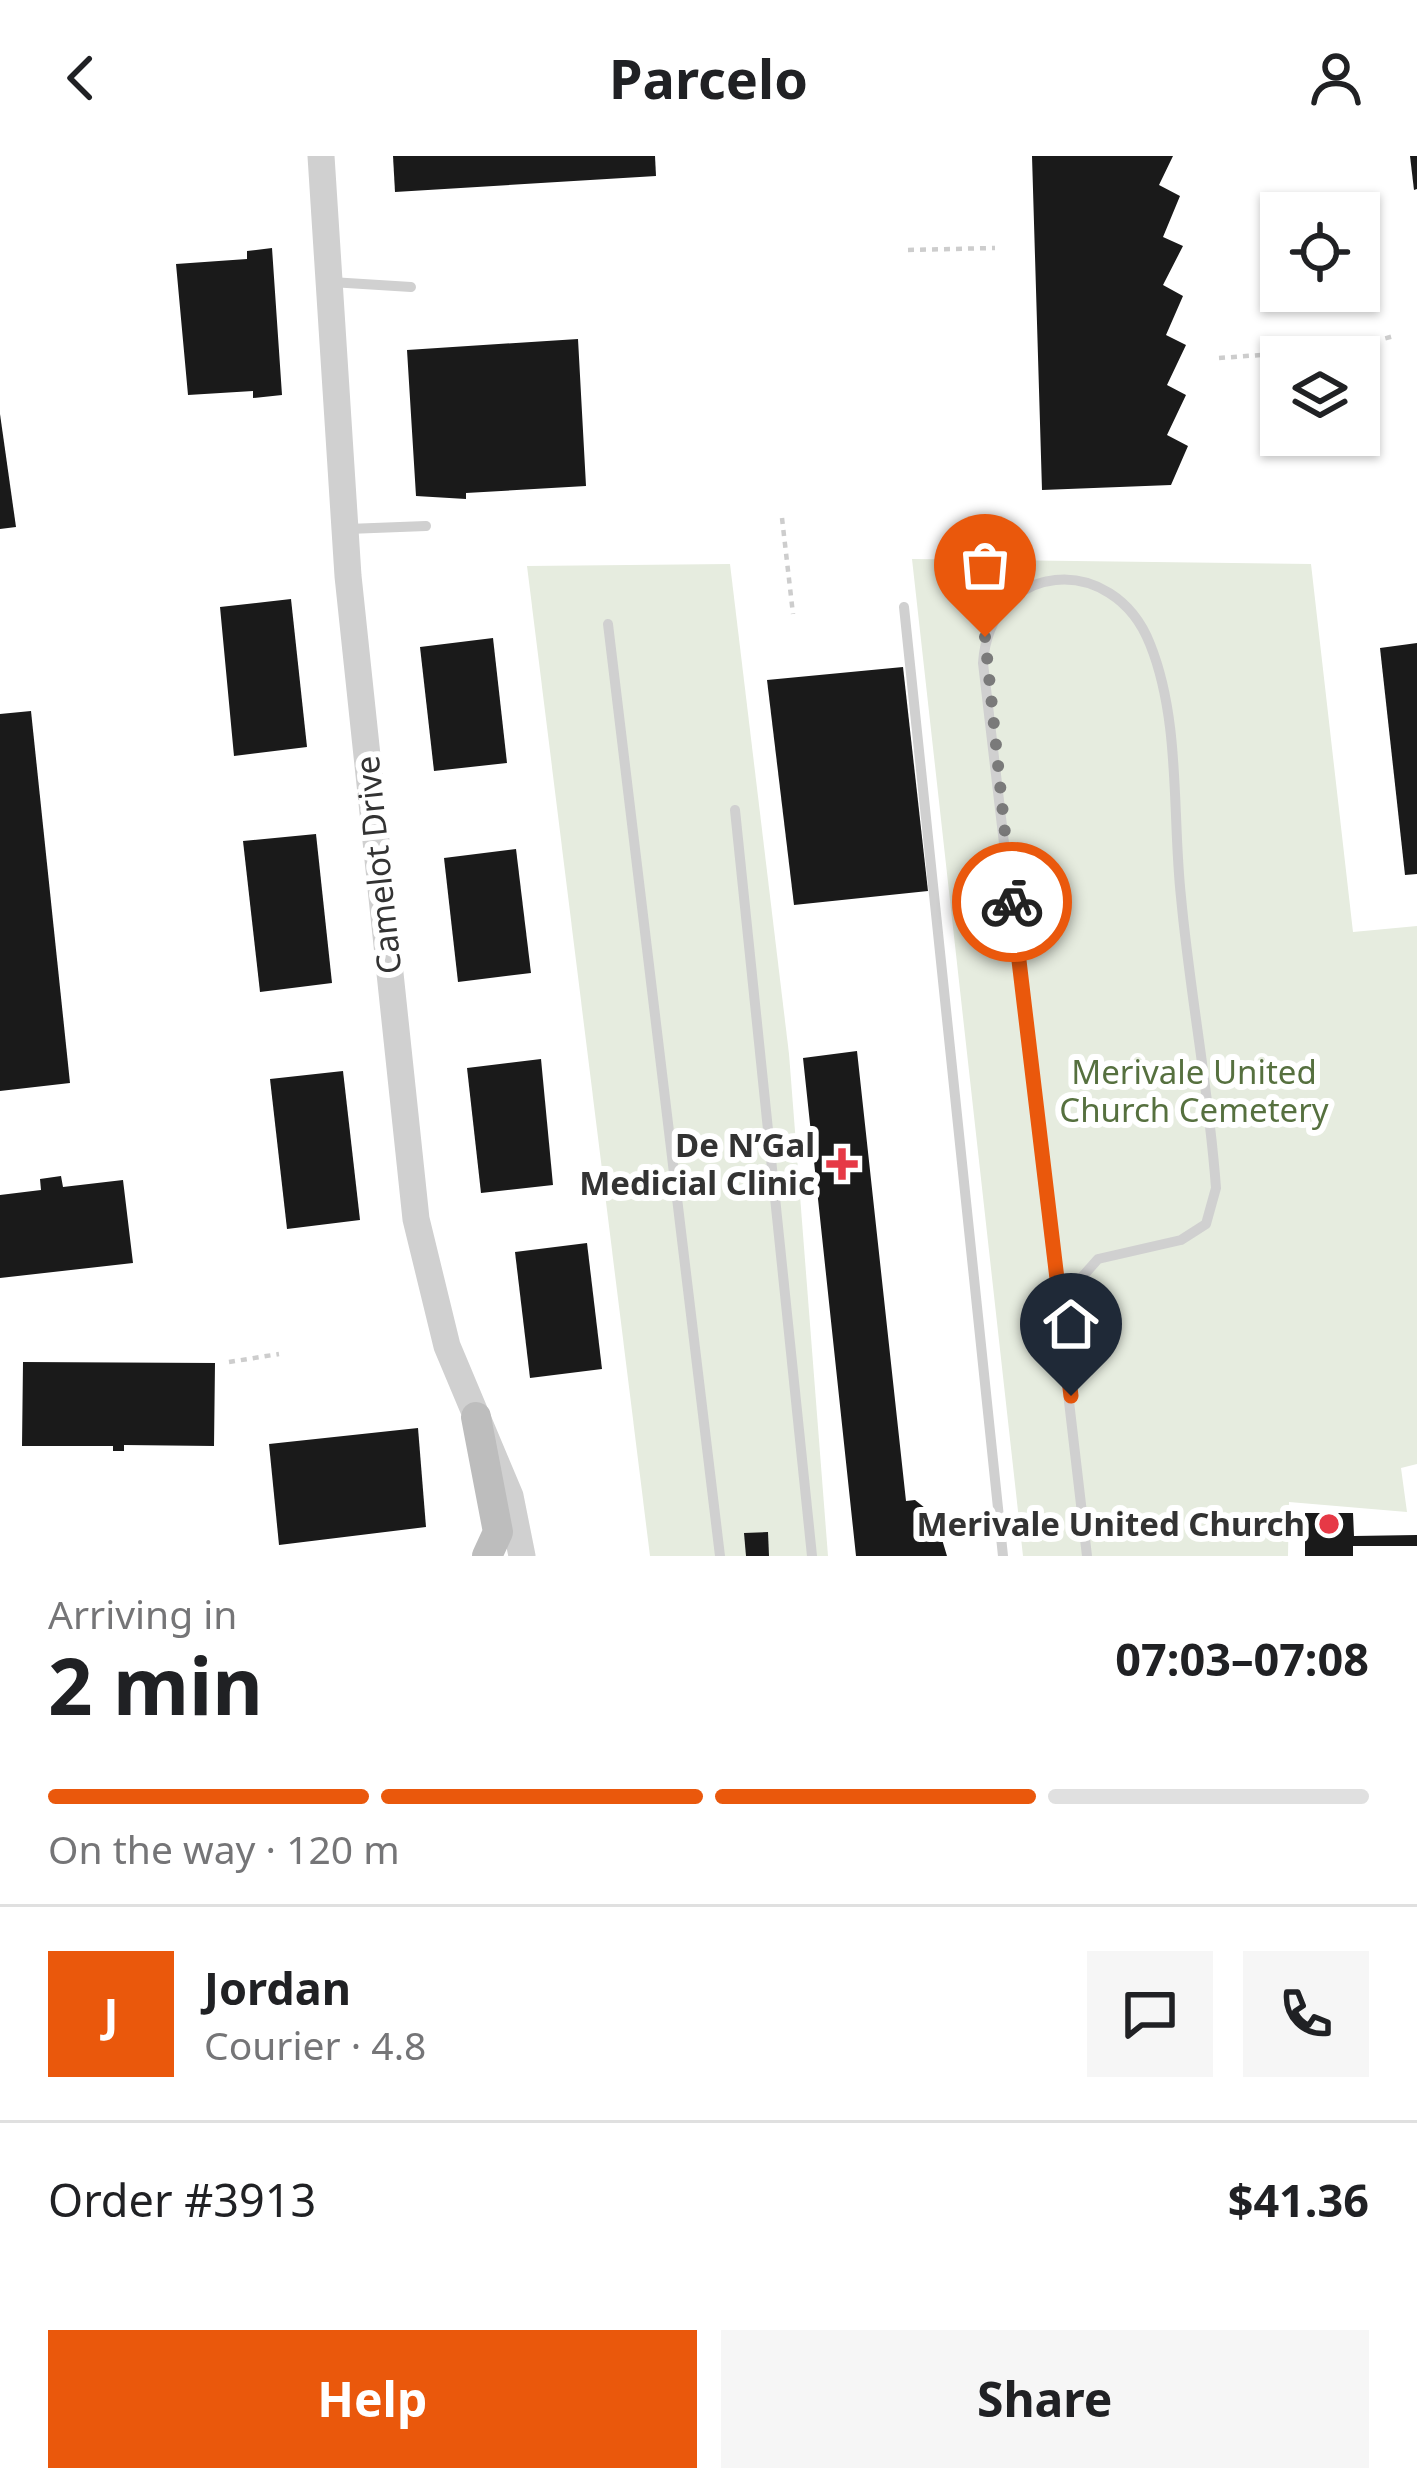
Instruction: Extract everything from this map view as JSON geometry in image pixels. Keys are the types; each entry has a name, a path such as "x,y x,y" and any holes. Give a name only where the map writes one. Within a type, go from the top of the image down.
{"main road":[{"path":"476,1417 498,1532 487,1556"}],"street":[{"name":"Camelot Drive","path":"321,156 344,529 416,1219 447,1346 509,1496 522,1556"}],"lane":[{"path":"329,282 412,287"},
{"path":"344,529 426,526"},
{"path":"1060,1302 1098,1259 1181,1240 1206,1224 1216,1188 1181,900 1164,685 1148,638 1121,596 1076,578 1033,586 1003,604 985,637 983,663 1087,1556"},
{"path":"904,607 1003,1556"},
{"path":"608,624 720,1556"},
{"path":"735,810 812,1556"}],"path":[{"path":"908,250 995,248"},
{"path":"1220,358 1345,349 1394,336"},
{"path":"782,518 793,614"},
{"path":"229,1361 279,1354"}],"green space":[{"name":"Merivale United Church Cemetery","path":"912,559 1311,564 1353,932 1417,926 1417,1464 1401,1468 1407,1512 1289,1502 1288,1556 1023,1556"},
{"path":"730,564 789,1054 828,1556 650,1556 527,566"}],"building":[{"path":"393,156 655,156 656,176 395,192"},
{"path":"1032,156 1173,156 1159,185 1180,196 1163,237 1183,246 1163,285 1183,296 1166,335 1186,345 1167,385 1186,395 1167,435 1188,446 1171,485 1042,490"},
{"path":"1410,156 1417,156 1414,190"},
{"path":"272,248 282,395 253,398 253,391 188,395 176,264 247,259 247,251"},
{"path":"578,339 586,486 466,493 466,499 416,496 407,350"},
{"path":"0,414 16,527 0,529"},
{"path":"291,599 307,747 234,756 220,607"},
{"path":"493,638 507,763 434,771 420,647"},
{"path":"1417,643 1417,874 1405,875 1380,648"},
{"path":"903,667 928,891 794,905 767,680"},
{"path":"31,711 70,1083 0,1091 0,714"},
{"path":"316,834 332,983 260,992 243,841"},
{"path":"516,849 531,973 458,982 444,858"},
{"path":"857,1051 906,1501 915,1500 935,1516 947,1556 856,1556 803,1058"},
{"path":"541,1059 553,1185 481,1193 467,1068"},
{"path":"343,1071 360,1220 287,1229 270,1079"},
{"path":"61,1176 63,1187 123,1180 133,1263 0,1278 0,1195 41,1190 40,1179"},
{"path":"587,1243 602,1369 530,1378 515,1252"},
{"path":"23,1362 215,1363 214,1446 124,1445 124,1451 113,1451 113,1446 22,1446"},
{"path":"418,1428 426,1527 279,1545 269,1444"},
{"name":"Merivale United Church","path":"1305,1513 1353,1513 1354,1536 1417,1535 1417,1546 1353,1546 1353,1556 1305,1556"},
{"path":"768,1532 769,1556 746,1556 744,1533"}],"way so far":[{"path":"985,637 983,663 1012,902"}],"place":[{"name":"De N’Gal Medicial Clinic","path":"842,1164"},
{"name":"Merivale United Church","path":"1329,1524"}],"route":[{"path":"1012,902 1071,1396"}]}
